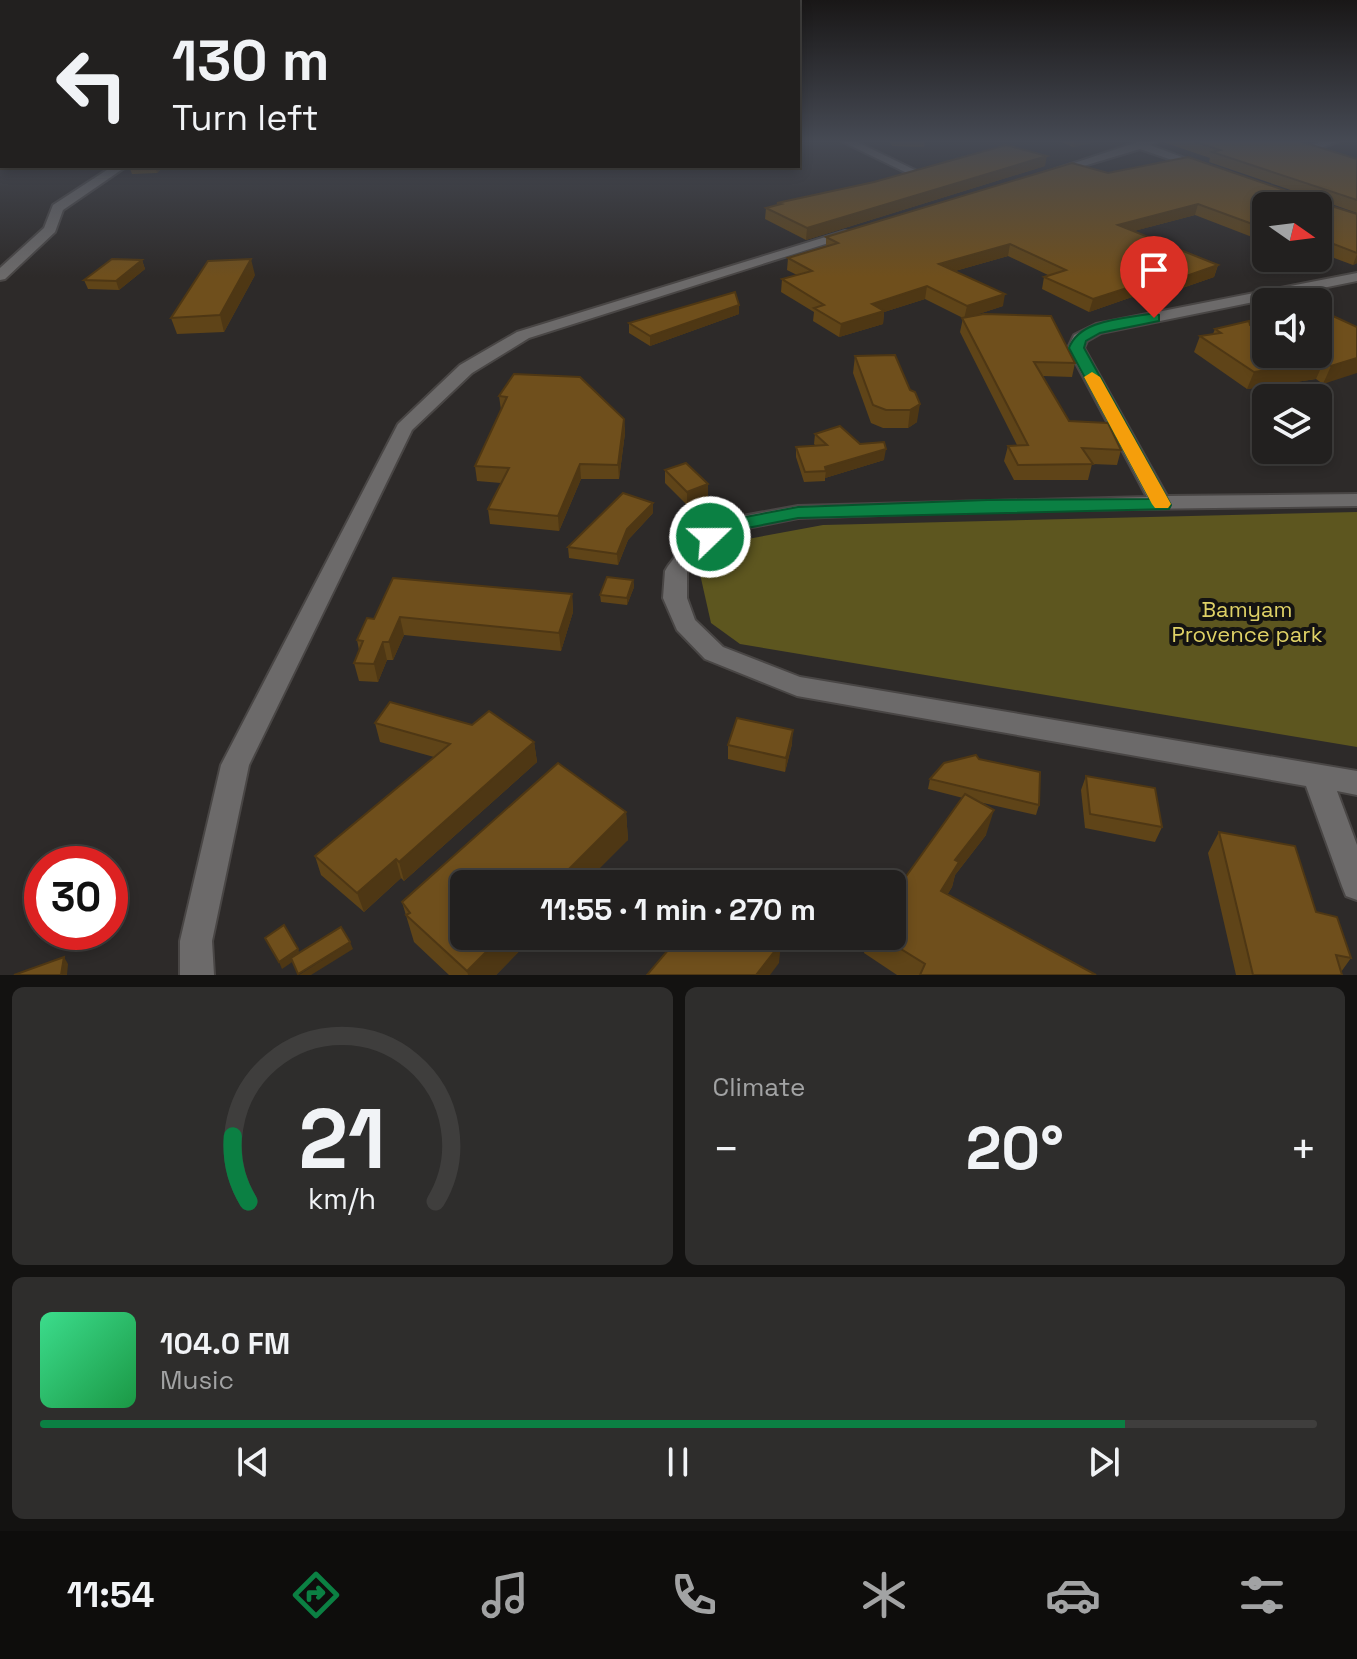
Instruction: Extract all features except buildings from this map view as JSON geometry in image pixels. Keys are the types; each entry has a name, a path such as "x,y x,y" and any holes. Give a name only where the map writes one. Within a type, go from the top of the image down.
{"street":[{"path":"0,276 50,229 57,208 91,186"},
{"path":"197,975 196,941 235,765 404,428 466,369 523,335 874,227"},
{"path":"1162,505 1076,348 1080,338 1096,329 1357,277"},
{"path":"1357,500 956,506 798,512 726,526 694,548 676,571 675,598 685,624 714,653 797,686 1357,783"},
{"path":"1317,776 1357,886"}],"green space":[{"name":"Bamyam Provence park","path":"1357,512 1357,747 740,644 711,623 700,574 737,541 823,525"}],"slow traffic":[{"path":"1092,377 1161,504"}],"route":[{"path":"710,537 726,526 798,512 987,505 1162,505 1076,348 1080,338 1096,329 1154,318"}]}
